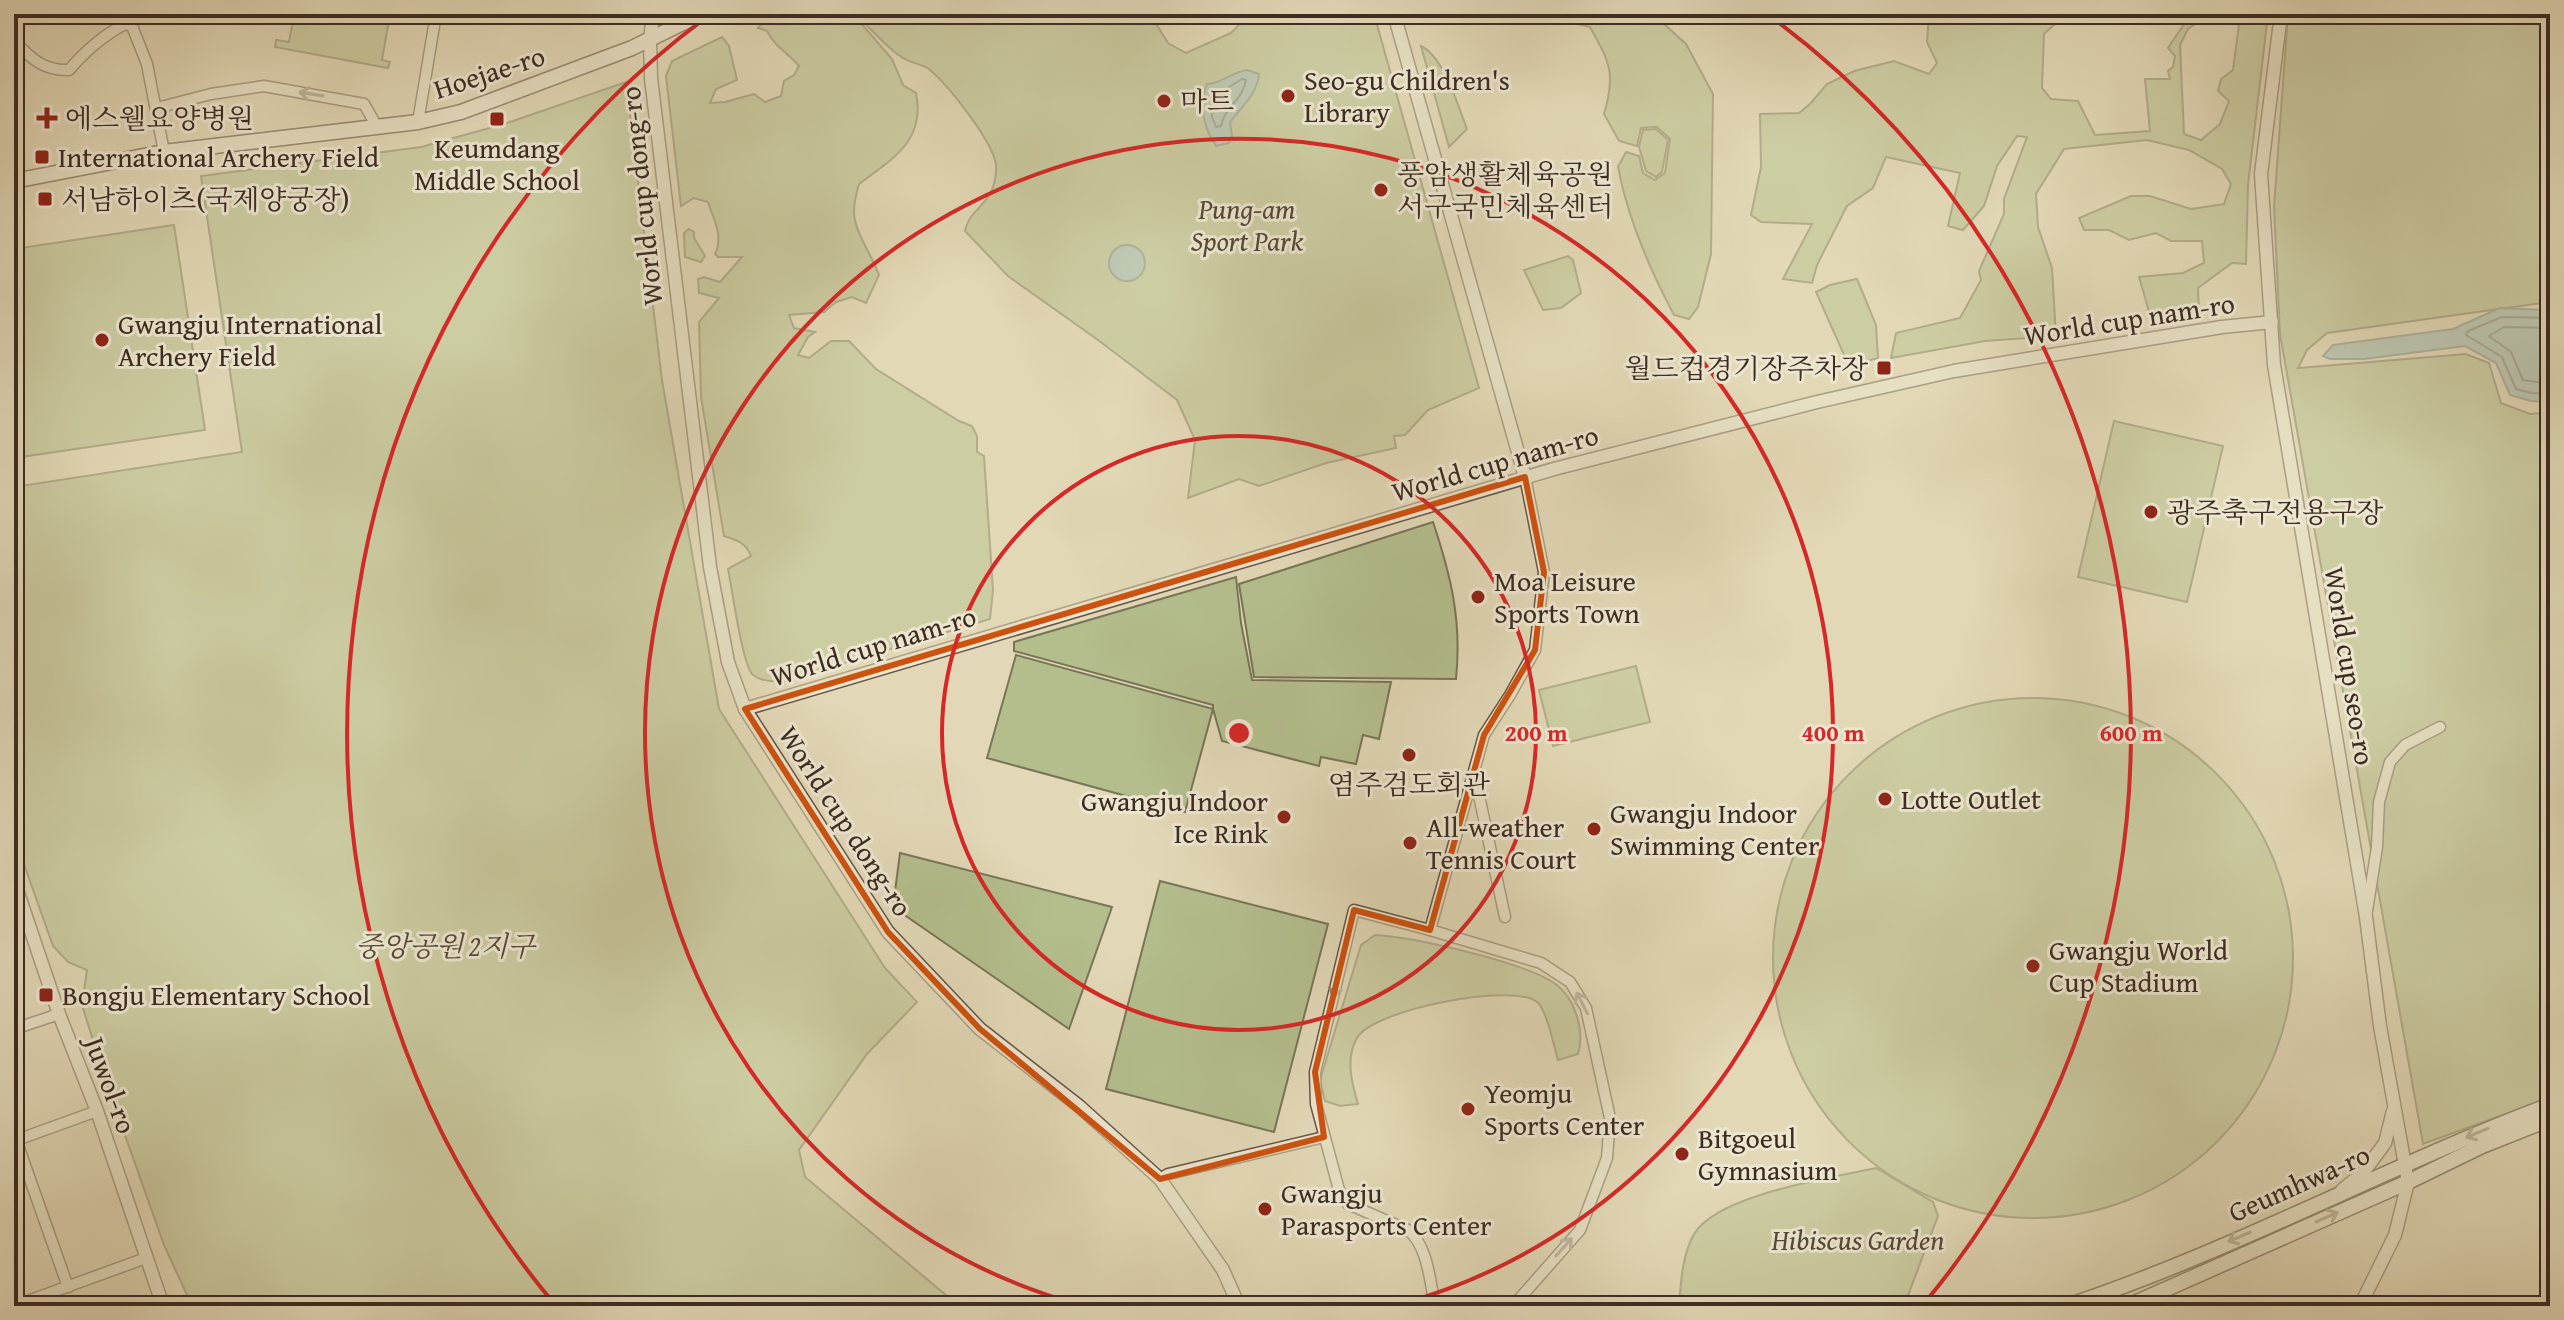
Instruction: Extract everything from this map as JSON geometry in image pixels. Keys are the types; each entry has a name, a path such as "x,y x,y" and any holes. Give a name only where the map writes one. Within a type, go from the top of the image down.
{"main road":[{"name":"Hoejae-ro","path":"14,181 164,152 418,122 461,112 650,41 701,14"},
{"name":"Geumhwa-ro","path":"2067,1306 2171,1267 2484,1129 2550,1105"},
{"name":"Geumhwa-ro","path":"2128,1306 2482,1146 2550,1119"}],"street":[{"path":"418,122 436,14"},
{"name":"World cup dong-ro","path":"653,14 650,41 657,125 710,567 728,662 745,709 888,932 980,1029 1098,1122 1160,1179 1223,1270 1239,1306"},
{"path":"1394,14 1525,477 1544,572 1535,650 1518,683 1484,735 1430,930"},
{"name":"World cup seo-ro","path":"2281,14 2261,174 2274,365 2408,1182"},
{"path":"14,41 43,67 69,70 86,49 100,38 125,24 132,26 147,64 164,152"},
{"path":"157,108 211,94 264,86 364,104 376,125"},
{"name":"World cup nam-ro","path":"745,709 1525,477 1801,406 1954,371 2222,327 2272,322"},
{"path":"2366,917 2377,847 2379,802 2390,762 2405,745 2440,727"},
{"path":"1474,775 1505,917"},
{"name":"Juwol-ro","path":"14,881 163,1306"},
{"path":"1435,1306 1424,1255 1416,1236 1348,1204 1339,1190 1316,1104 1315,1072 1354,910 1533,960 1570,982 1586,1008 1611,1129 1607,1158 1580,1230 1513,1306"},
{"path":"14,1029 59,1014"},
{"path":"2334,1197 2363,1173 2385,1143 2394,1108"},
{"path":"68,1287 15,1138 97,1111"},
{"path":"1160,1179 1168,1174 1324,1137"},
{"path":"2360,1306 2395,1235 2408,1182"},
{"path":"14,1306 146,1258"}],"highlighted area":[{"path":"1525,477 1544,572 1535,650 1484,735 1430,930 1354,910 1315,1072 1324,1137 1160,1179 980,1029 888,932 745,709"}],"green space":[{"path":"294,14 390,14 382,60 390,62 388,68 275,47 276,40 289,42"},
{"path":"770,14 853,14 892,59 903,85 916,93 918,110 911,136 894,157 859,184 854,218 879,275 866,303 852,297 836,302 824,312 789,315 794,328 815,332 808,337 798,355 809,358 831,341 849,341 876,369 972,426 977,436 977,452 984,456 993,590 990,619 784,681 764,680 753,675 745,657 728,569 751,556 740,543 724,536 701,397 699,322 719,298 699,293 698,279 704,277 720,282 742,257 718,257 715,254 718,234 708,202 694,198 681,206 666,76 672,61 722,37 729,46 737,80 716,89 710,103 754,94 765,102 781,96 784,81 794,75 799,66 767,31 758,28"},
{"name":"Pung-am Sport Park","path":"857,14 874,24 886,22 884,14 1150,14 1168,43 1186,53 1231,33 1249,14 1374,14 1479,388 1428,410 1405,435 1394,436 1396,448 1326,463 1259,486 1239,479 1188,498 1195,440 1177,400 1008,276 965,231 992,189 996,166 994,156 959,101 938,78 927,68 895,52"},
{"path":"1558,14 1653,14 1686,44 1713,94 1711,254 1698,307 1689,319 1674,315 1656,280 1640,243 1618,167 1626,152 1639,156 1643,173 1655,180 1665,173 1670,139 1657,127 1641,128 1637,146 1619,141 1604,114 1610,78 1602,50 1590,27 1565,21"},
{"path":"1929,14 2109,14 2109,19 2057,22 2044,34 2042,88 2051,99 2078,101 2095,135 2150,131 2145,79 2170,79 2168,71 2173,67 2175,56 2168,48 2191,14 2268,14 2248,185 2246,264 2232,263 2198,288 2199,314 2152,322 2139,277 2183,273 2204,263 2202,241 2171,241 2156,233 2129,240 2109,230 2084,230 2079,218 2131,196 2150,196 2191,209 2224,204 2231,184 2222,169 2189,150 2147,140 2064,149 2036,194 2038,227 2052,268 2056,336 1985,341 1891,358 1896,333 1960,318 1981,280 1979,271 2004,214 2004,199 2027,137 2017,136 1997,166 1984,206 1963,230 1948,226 1960,173 1886,157 1873,188 1847,206 1817,265 1812,283 1783,279 1812,224 1761,222 1751,215 1761,167 1760,114 1799,113 1827,84 1854,71 1894,61 1929,74 1937,63 1927,42","holes":["2205,17 2239,24 2233,70 2221,79 2218,91 2229,101 2220,124 2201,140 2184,134 2180,45 2188,29"]},
{"path":"2288,14 2550,14 2550,302 2327,333 2307,350 2298,368 2466,354 2489,363 2501,403 2530,414 2550,412 2550,1098 2423,1144 2280,334 2274,207"},
{"path":"1421,46 1437,60 1467,129 1449,147"},
{"name":"중앙공원 2지구","path":"626,82 662,380 719,709 885,968 917,1002 867,1054 799,1150 805,1177 959,1306 192,1306 164,1245 105,1079 82,1005 87,970 68,962 53,946 14,836 14,487 242,452 201,176 421,147 504,124"},
{"path":"1656,129 1668,140 1662,172 1656,177 1646,171 1639,147 1643,130"},
{"name":"Gwangju International Archery Field","path":"174,225 205,430 14,458 14,249"},
{"path":"689,229 694,232 694,238 705,256 701,262 685,257 684,233"},
{"path":"1568,256 1573,260 1581,293 1561,308 1543,310 1524,270"},
{"path":"1857,279 1876,325 1878,358 1849,366 1816,292 1830,285"},
{"name":"광주축구전용구장","path":"2114,421 2223,446 2187,602 2078,577"},
{"path":"1433,522 1454,599 1456,679 1254,677 1239,584"},
{"path":"1236,577 1252,680 1391,682 1379,739 1363,735 1356,764 1321,757 1319,766 1222,741 1213,705 1014,651 1014,642"},
{"path":"1016,655 1213,709 1185,812 987,758"},
{"path":"1636,666 1650,722 1553,746 1539,690"},
{"name":"Gwangju World Cup Stadium","path":"2033,698 2084,703 2133,717 2178,742 2217,774 2249,813 2274,858 2288,907 2293,958 2288,1009 2274,1058 2249,1103 2217,1142 2178,1174 2133,1199 2084,1213 2033,1218 1982,1213 1933,1199 1888,1174 1849,1142 1817,1103 1792,1058 1778,1009 1773,958 1778,907 1792,858 1817,813 1849,774 1888,742 1933,717 1982,703"},
{"path":"900,853 1112,907 1069,1029 893,907"},
{"path":"1160,881 1328,924 1274,1132 1106,1089"},
{"path":"1375,935 1468,952 1518,967 1554,983 1573,1006 1579,1025 1578,1054 1558,1060 1547,1020 1537,1002 1500,995 1443,1002 1388,1018 1368,1028 1357,1038 1351,1054 1352,1080 1358,1104 1340,1106 1325,1101 1320,1080 1361,945"},
{"name":"Hibiscus Garden","path":"1876,1168 1933,1202 1938,1216 1904,1306 1679,1306 1687,1251 1694,1234 1707,1220 1751,1198"}],"water":[{"path":"1247,70 1259,74 1256,87 1230,122 1232,136 1229,143 1216,146 1204,116 1204,91 1207,84"},
{"path":"1127,245 1140,250 1145,263 1140,276 1127,281 1114,276 1109,263 1114,250"},
{"path":"2500,308 2550,310 2550,402 2510,395 2496,363 2465,346 2364,359 2330,359 2323,356 2333,345 2453,329"}],"place":[{"name":"Seo-gu Children's Library","path":"1288,96"},
{"name":"마트","path":"1164,101"},
{"name":"에스웰요양병원","path":"47,118"},
{"name":"Keumdang Middle School","path":"497,119"},
{"name":"International Archery Field","path":"42,157"},
{"name":"풍암생활체육공원 서구국민체육센터","path":"1381,190"},
{"name":"서남하이츠(국제양궁장)","path":"45,199"},
{"name":"Gwangju International Archery Field","path":"102,340"},
{"name":"월드컵경기장주차장","path":"1884,368"},
{"name":"광주축구전용구장","path":"2151,512"},
{"name":"Moa Leisure Sports Town","path":"1478,597"},
{"name":"염주검도회관","path":"1409,755"},
{"name":"Lotte Outlet","path":"1885,799"},
{"name":"Gwangju Indoor Ice Rink","path":"1284,817"},
{"name":"Gwangju Indoor Swimming Center","path":"1594,829"},
{"name":"All-weather Tennis Court","path":"1410,843"},
{"name":"Gwangju World Cup Stadium","path":"2033,966"},
{"name":"Bongju Elementary School","path":"46,995"},
{"name":"Yeomju Sports Center","path":"1468,1109"},
{"name":"Bitgoeul Gymnasium","path":"1682,1154"},
{"name":"Gwangju Parasports Center","path":"1265,1209"}]}
